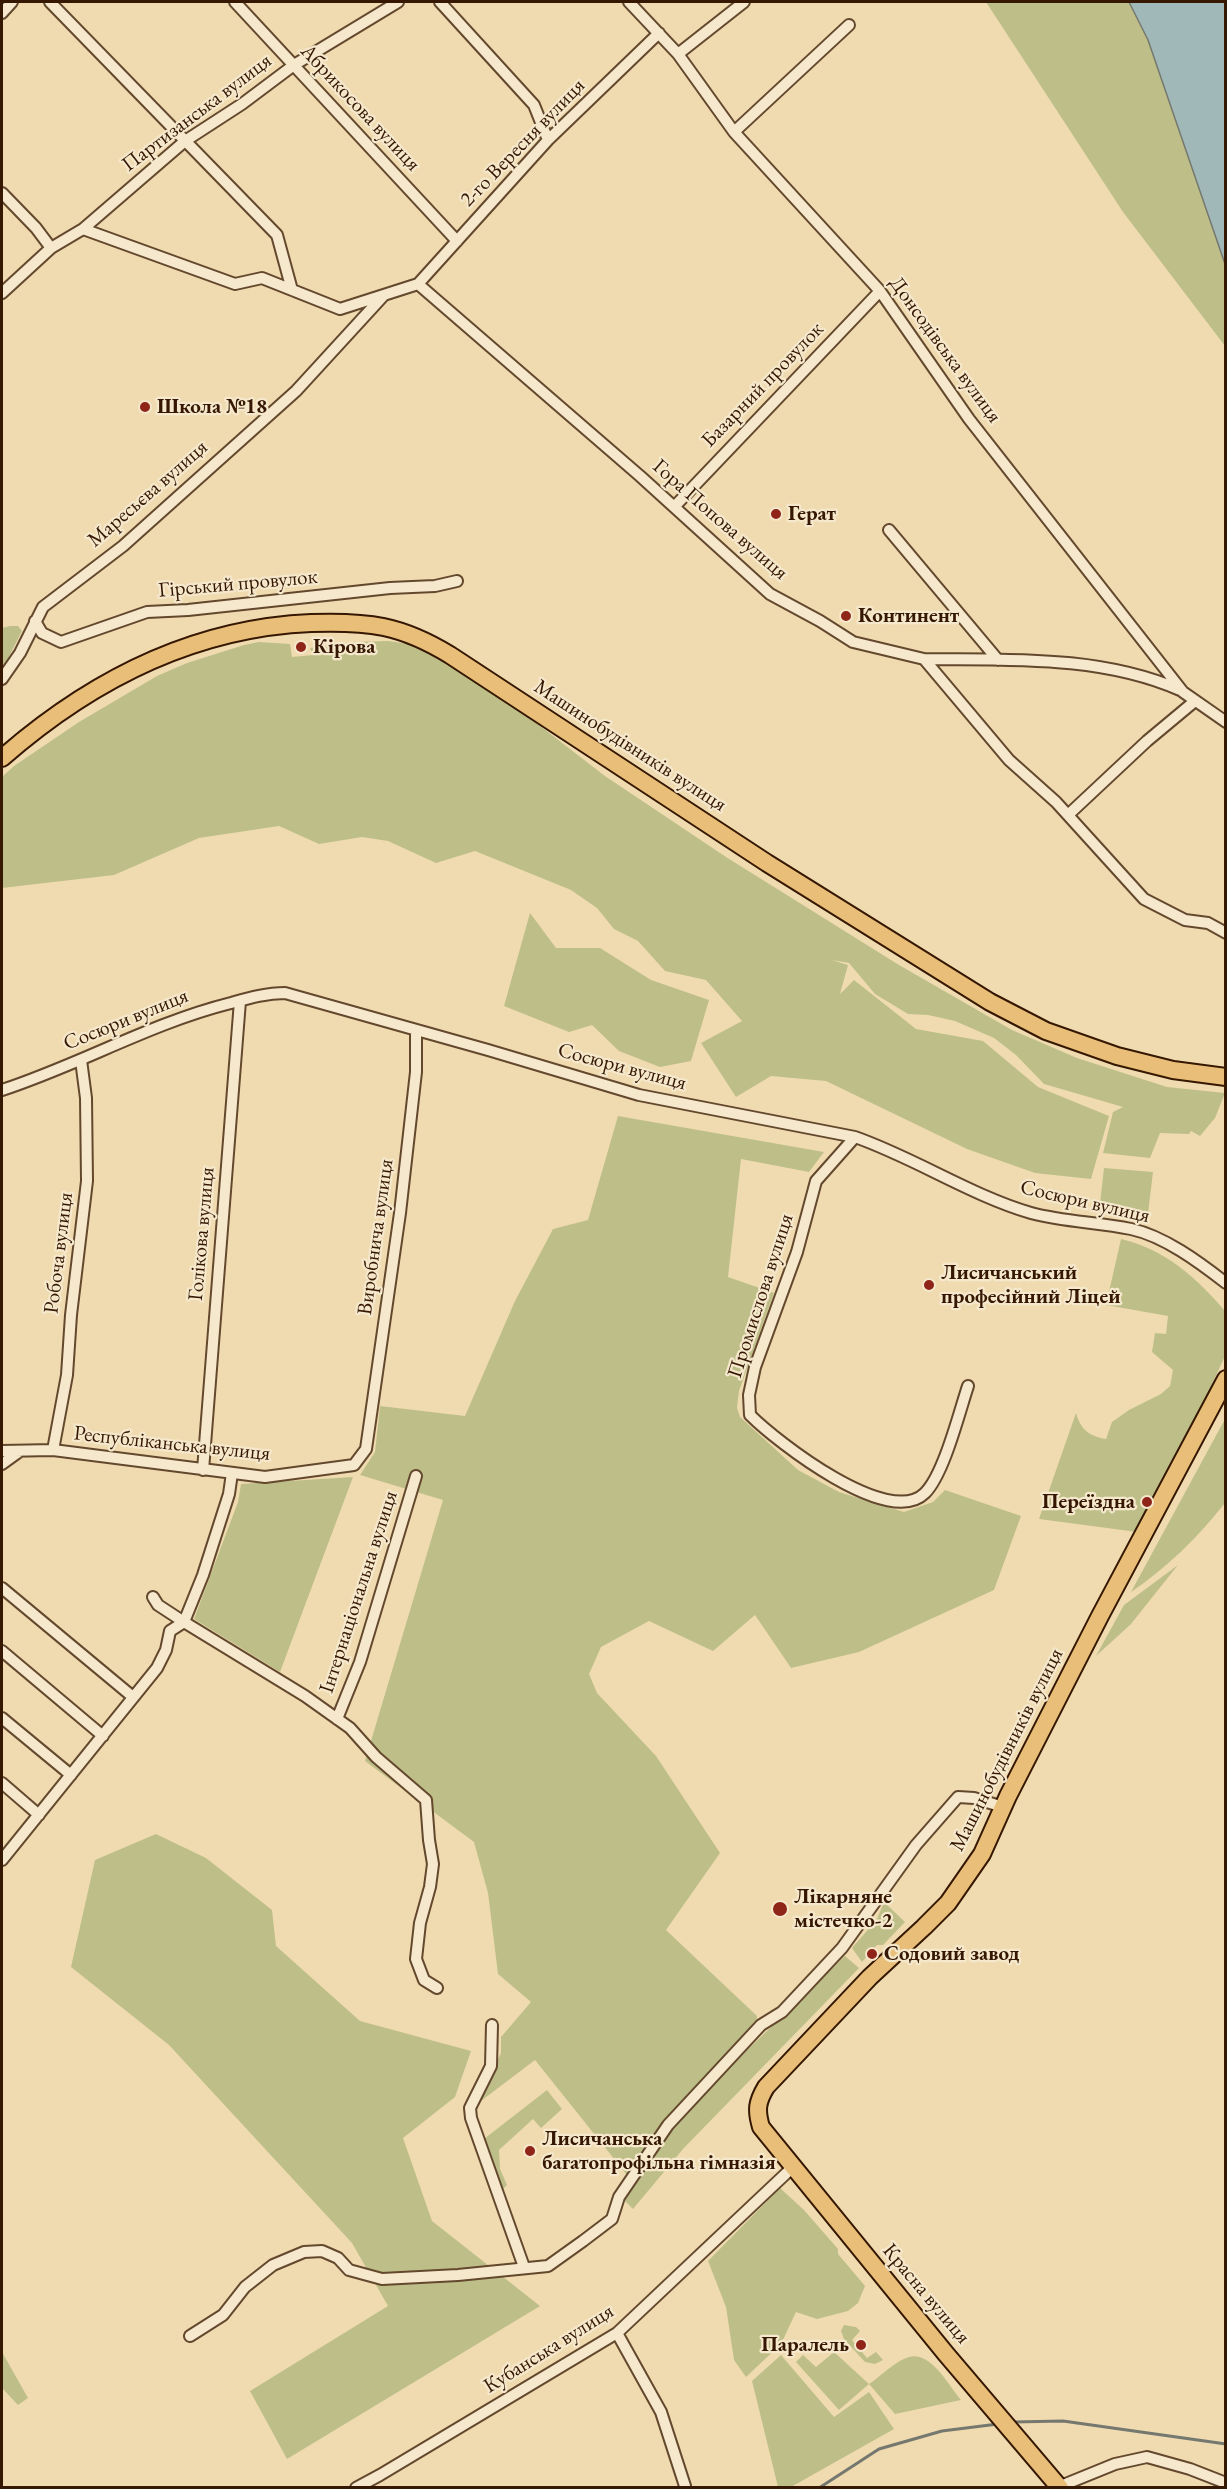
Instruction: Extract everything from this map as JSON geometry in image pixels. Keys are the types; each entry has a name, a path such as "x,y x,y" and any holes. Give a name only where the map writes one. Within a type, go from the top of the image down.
{"main road":[{"name":"Машинобудівників вулиця","path":"2,758 38,726 73,702 172,650 210,638 273,626 333,623 389,627 427,641 450,655 766,863 990,1002 1046,1031 1117,1056 1173,1070 1226,1077"},
{"name":"Машинобудівників вулиця","path":"761,2127 757,2111 758,2100 766,2087 870,1977 948,1903 982,1854 1003,1807 1100,1616 1226,1379"},
{"name":"Красна вулиця","path":"761,2127 1058,2487"}],"street":[{"path":"2,13 12,2"},
{"path":"50,2 277,236 292,290"},
{"name":"Абрикосова вулиця","path":"236,2 457,241"},
{"name":"Партизанська вулиця","path":"2,292 51,248 83,229 185,141 242,104 294,65 398,2"},
{"path":"440,2 534,105 548,140"},
{"name":"Донсодівська вулиця","path":"629,2 678,54 734,132 879,291 969,419 1183,692 1226,722"},
{"path":"678,54 744,2"},
{"path":"734,132 849,25"},
{"name":"2-го Вересня вулиця","path":"418,284 548,140 659,33"},
{"path":"2,193 36,228 51,248"},
{"path":"83,229 235,284 262,278 340,309 418,284"},
{"name":"Гора Попова вулиця","path":"418,284 674,507 770,594 853,642 924,659 998,660 1108,668 1152,679 1183,692"},
{"name":"Базарний провулок","path":"674,507 879,291"},
{"name":"Маресьєва вулиця","path":"2,679 20,653 43,607 123,546 296,391 384,295"},
{"path":"889,530 998,660"},
{"name":"Гірський провулок","path":"35,621 42,633 61,642 147,612 188,610 390,588 435,586 458,581"},
{"path":"924,659 1009,760 1068,815 1087,839 1144,899 1185,920 1208,923 1226,933"},
{"path":"1068,815 1147,741 1195,701"},
{"name":"Сосюри вулиця","path":"2,1090 81,1060 193,1012 269,993 285,993 639,1095 855,1137 882,1146 995,1200 1032,1213 1132,1230 1151,1236 1170,1245 1225,1283"},
{"name":"Голікова вулиця","path":"203,1470 240,1001"},
{"name":"Виробнича вулиця","path":"366,1449 400,1214 416,1072 416,1030"},
{"name":"Робоча вулиця","path":"53,1450 67,1375 71,1315 87,1181 87,1098 81,1060"},
{"name":"Промислова вулиця","path":"855,1137 816,1181 797,1252 755,1367 749,1395 750,1415 767,1432 818,1469 849,1486 887,1500 904,1502 924,1494 935,1480 968,1386"},
{"name":"Республіканська вулиця","path":"2,1449 53,1450 265,1477 354,1465 366,1449"},
{"path":"2,1464 20,1451"},
{"path":"3,1854 39,1815 157,1668 166,1650 170,1631 184,1622 229,1494 232,1473"},
{"name":"Інтернаціональна вулиця","path":"338,1719 360,1662 416,1476"},
{"path":"2,1588 133,1697"},
{"name":"Інтернаціональна вулиця","path":"153,1597 158,1605 338,1719 350,1728 376,1757 426,1800 433,1864 430,1887 420,1923 416,1959 423,1980 437,1988"},
{"path":"2,1651 103,1736"},
{"path":"2,1718 70,1775"},
{"path":"2,1783 39,1815"},
{"path":"190,2336 223,2315 245,2287 273,2265 304,2252 322,2251 338,2258 349,2270 382,2279 458,2275 548,2266 612,2219 619,2197 668,2125 761,2025 782,2012 842,1948 916,1845 958,1797 974,1798 1003,1807"},
{"path":"492,2025 491,2066 470,2108 471,2118 524,2267"},
{"name":"Кубанська вулиця","path":"356,2487 617,2334 794,2166"},
{"path":"617,2334 661,2412 684,2487"},
{"path":"1058,2487 1115,2464 1147,2457 1190,2469 1226,2483"}],"green space":[{"path":"986,2 1129,2 1148,40 1225,264 1225,346 1123,212"},
{"path":"18,626 22,631 2,670 2,628"},
{"path":"388,641 415,645 496,692 605,776 726,857 899,965 1012,1030 1077,1058 1167,1087 1225,1093 1215,1118 1200,1136 1191,1131 1189,1134 1160,1133 1150,1158 1103,1153 1113,1112 1123,1107 1044,1084 1016,1055 994,1038 955,1021 928,1015 908,1014 875,994 849,963 832,960 848,965 840,994 854,980 916,1029 983,1041 1038,1087 1109,1116 1091,1179 1035,1173 967,1149 826,1081 771,1076 736,1097 701,1043 742,1021 706,980 665,971 638,941 614,929 597,908 571,890 475,851 436,863 388,841 362,837 319,844 279,826 199,838 114,875 2,888 2,777 14,766 79,722 157,676 187,663 244,645 259,642 290,644 292,657 313,655 310,648 354,642"},
{"path":"530,913 556,948 600,948 651,980 709,1000 691,1061 660,1067 619,1051 592,1025 569,1032 504,1006"},
{"path":"618,1116 824,1152 809,1172 741,1159 728,1277 774,1293 739,1391 737,1408 740,1417 798,1470 839,1492 904,1512 933,1502 945,1490 1021,1516 994,1590 859,1652 791,1668 755,1615 713,1651 649,1621 601,1647 589,1674 597,1693 656,1756 720,1853 666,1930 757,2016 756,2024 659,2129 627,2175 535,2060 477,2104 501,2053 501,2037 531,2002 498,1974 488,1893 474,1842 365,1761 443,1500 360,1475 375,1452 380,1406 465,1416 515,1301 553,1229 588,1220"},
{"path":"1104,1168 1153,1172 1147,1222 1099,1212"},
{"path":"1121,1239 1152,1250 1179,1266 1225,1311 1225,1356 1192,1428 1137,1532 1039,1519 1076,1413 1080,1424 1086,1431 1106,1439 1112,1422 1129,1410 1161,1394 1170,1386 1173,1370 1152,1352 1155,1333 1166,1334 1168,1316 1106,1305"},
{"path":"1225,1419 1225,1503 1182,1551 1131,1592"},
{"path":"353,1477 280,1672 194,1619 238,1502 241,1484"},
{"path":"1178,1565 1131,1624 1096,1656 1124,1605"},
{"path":"156,1834 206,1858 272,1910 276,1946 360,2021 471,2051 455,2097 403,2138 432,2221 540,2306 287,2459 250,2391 388,2306 352,2243 169,2045 71,1967 95,1860"},
{"path":"884,1902 905,1922 883,1945 877,1945 862,1962 852,1948 877,1919"},
{"path":"845,1956 859,1968 683,2149 633,2209 623,2199 667,2133 742,2055"},
{"path":"547,2090 562,2109 541,2128 533,2119 499,2150 500,2169 507,2185 503,2189 497,2181 484,2139"},
{"path":"780,2188 804,2210 838,2249 838,2254 865,2286 858,2303 848,2311 817,2319 796,2312 781,2344 746,2377 734,2360 726,2307 708,2261"},
{"path":"844,2325 856,2327 860,2331 852,2340 867,2358 876,2352 883,2360 875,2364 865,2362 844,2339 841,2331"},
{"path":"2,2352 28,2398 18,2405 2,2388"},
{"path":"834,2352 869,2384 839,2410 796,2362 803,2355 816,2367"},
{"path":"781,2355 834,2417 869,2392 894,2429 791,2487 778,2487 752,2381"},
{"path":"909,2357 917,2357 932,2364 961,2400 895,2414 869,2384 899,2362"}],"water":[{"path":"1129,2 1225,2 1225,264 1148,40"}],"waterway":[{"path":"1013,2422 1063,2421 1226,2444"},
{"path":"819,2488 879,2449 942,2431 998,2424"}],"place":[{"name":"Школа №18","path":"145,407"},
{"name":"Герат","path":"776,514"},
{"name":"Континент","path":"846,616"},
{"name":"Кірова","path":"301,647"},
{"name":"Лисичанський професійний Ліцей","path":"929,1285"},
{"name":"Переїздна","path":"1147,1502"},
{"name":"Лікарняне містечко-2","path":"780,1909"},
{"name":"Содовий завод","path":"872,1954"},
{"name":"Лисичанська багатопрофільна гімназія","path":"530,2151"},
{"name":"Паралель","path":"861,2345"}]}
